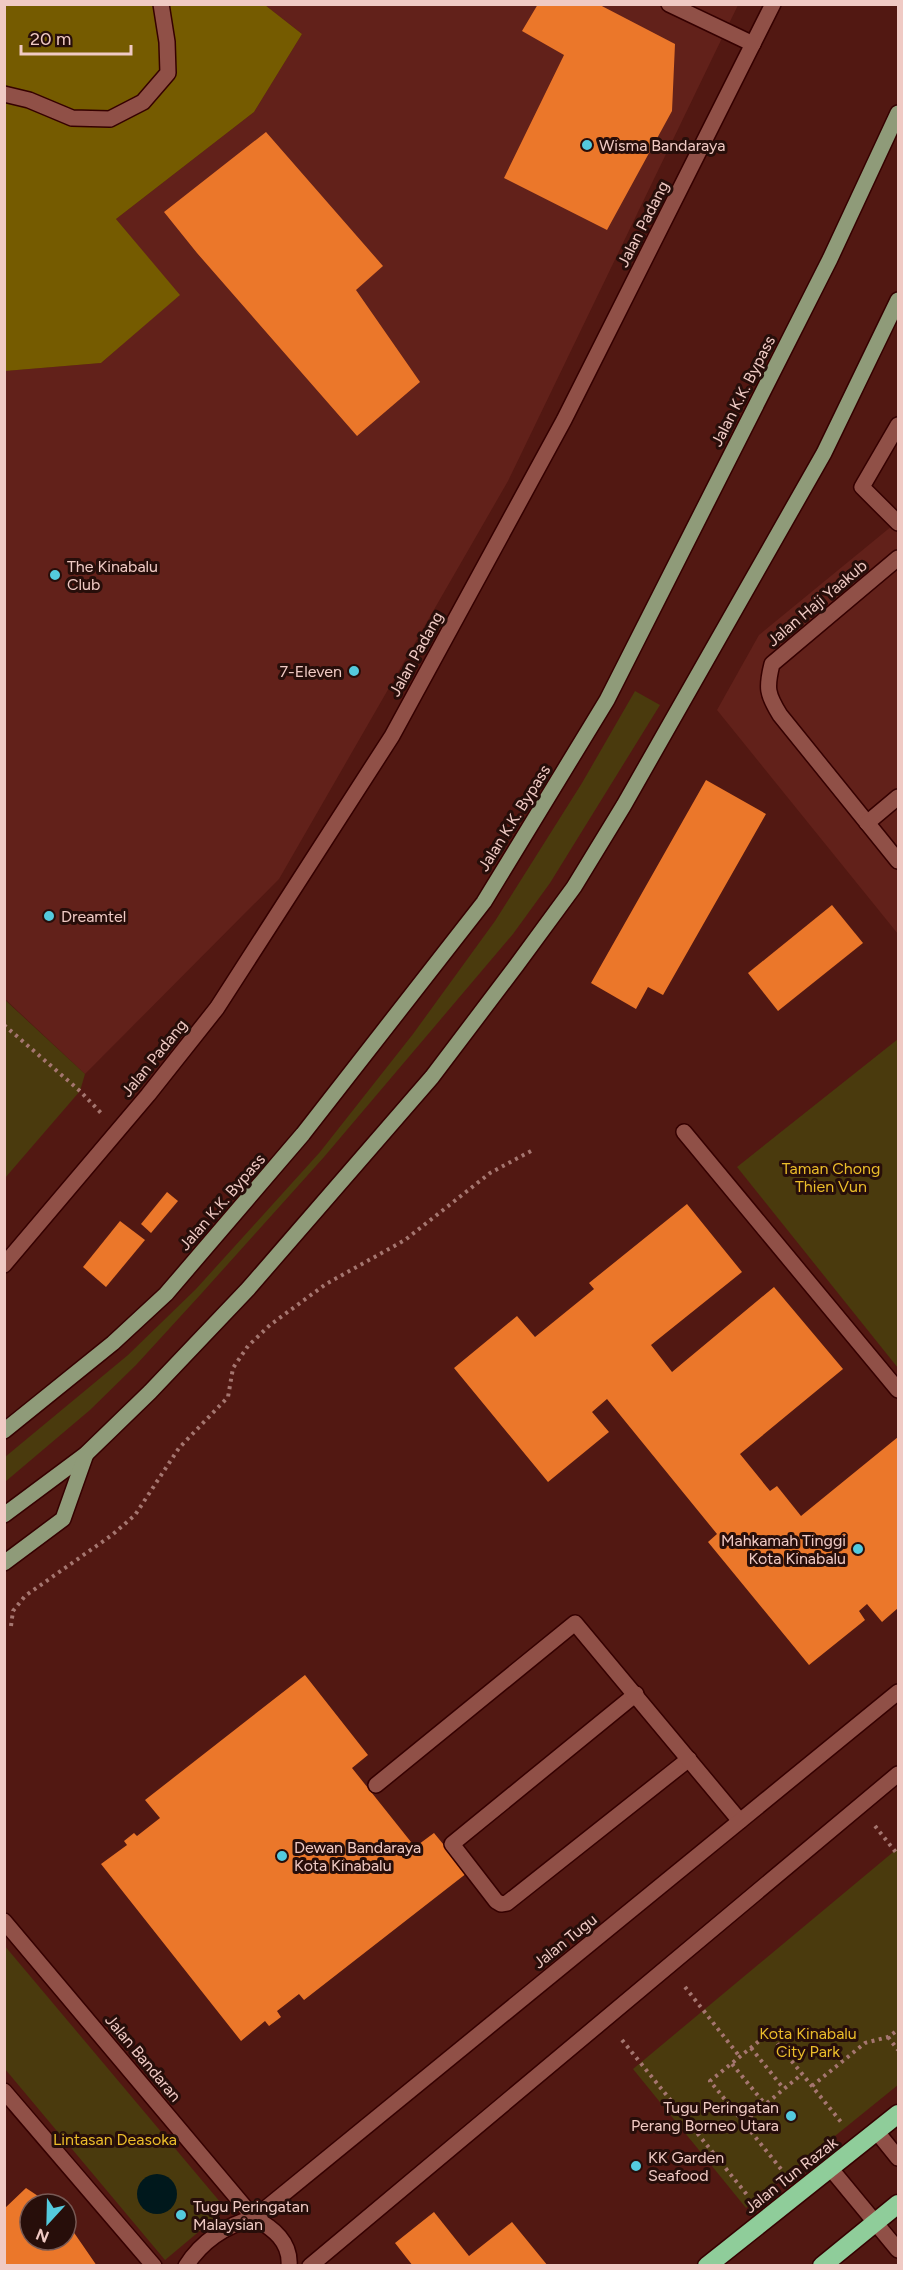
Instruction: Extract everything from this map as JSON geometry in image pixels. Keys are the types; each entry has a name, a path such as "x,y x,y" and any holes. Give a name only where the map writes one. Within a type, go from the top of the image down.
{"highway":[{"name":"Jalan Tun Razak","path":"707,2265 898,2114"},
{"path":"822,2265 898,2204"}],"main road":[{"name":"Jalan K.K. Bypass","path":"4,1431 113,1343 166,1294 303,1134 484,902 607,700 819,280 898,113"},
{"path":"4,1515 86,1454 150,1392 248,1289 432,1077 574,887 624,805 824,453 898,300"},
{"path":"4,1563 63,1519 86,1454"}],"street":[{"path":"4,94 29,100 72,118 110,119 143,102 168,73 167,42 161,4"},
{"path":"669,4 753,44"},
{"name":"Jalan Padang","path":"4,1265 141,1104 217,1008 392,736 564,420 773,4"},
{"path":"898,425 862,487 898,523"},
{"name":"Jalan Haji Yaakub","path":"898,558 772,664 768,681 770,698 780,715 898,861"},
{"path":"867,823 898,797"},
{"path":"684,1132 898,1390"},
{"path":"375,1785 575,1623 740,1821"},
{"name":"Jalan Tugu","path":"186,2265 210,2239 237,2222 254,2218 898,1692"},
{"path":"636,1694 455,1839 452,1844 496,1901 501,1904 507,1903 689,1759"},
{"path":"310,2265 898,1774"},
{"name":"Jalan Bandaran","path":"4,1921 254,2218 272,2227 284,2241 290,2257 290,2265"},
{"path":"4,2091 154,2265"},
{"path":"877,2132 898,2158"},
{"path":"831,2169 898,2250"}],"path":[{"path":"4,1025 80,1090"},
{"path":"11,1626 13,1611 26,1596 112,1535 135,1515 179,1448 228,1397 233,1368 248,1346 270,1325 326,1284 405,1240 490,1173 531,1151"},
{"path":"860,1806 898,1855"},
{"path":"669,1965 740,2057"},
{"path":"605,2019 748,2196"},
{"path":"812,2086 865,2043 888,2037 898,2030"},
{"path":"781,2169 710,2081 769,2033 842,2122"},
{"path":"888,2037 898,2050"},
{"path":"751,2048 784,2089"},
{"path":"732,2064 765,2104"},
{"path":"744,2122 802,2074"}],"shaded area":[{"path":"5,5 265,5 302,34 254,112 116,219 180,295 101,363 5,371"},
{"path":"265,5 738,5 508,481 279,879 85,1074 5,999 4,371 101,363 179,295 116,219 254,112 302,34"},
{"path":"898,521 898,934 717,710 759,635"}],"green space":[{"path":"635,691 660,705 550,883 513,934 324,1157 136,1365 90,1410 5,1482 5,1457 128,1355 196,1289 320,1152 413,1034 495,921 582,783"},
{"path":"4,999 85,1074 80,1091 5,1178"},
{"name":"Taman Chong Thien Vun","path":"898,1039 898,1368 737,1167"},
{"name":"Kota Kinabalu City Park","path":"898,1848 898,2085 746,2208 633,2069"},
{"name":"Lintasan Deasoka","path":"4,1945 226,2209 165,2260 5,2069"}],"water":[{"path":"157,2174 171,2180 177,2194 171,2208 157,2214 143,2208 137,2194 143,2180"}],"building":[{"name":"Wisma Bandaraya","path":"538,4 598,4 675,44 672,111 607,230 504,178 564,55 522,31"},
{"path":"266,132 383,266 356,290 420,382 357,436 164,212"},
{"path":"706,780 766,814 663,995 648,987 636,1009 591,983"},
{"path":"832,905 863,943 778,1011 748,973"},
{"path":"167,1192 178,1201 151,1233 141,1224"},
{"path":"687,1204 742,1272 651,1345 672,1372 774,1287 843,1369 740,1454 770,1491 777,1486 801,1516 898,1437 898,1608 882,1622 867,1604 859,1611 865,1620 809,1665 708,1542 717,1534 607,1399 592,1412 609,1432 548,1482 454,1368 517,1316 535,1337 594,1289 589,1283"},
{"path":"120,1221 145,1240 106,1287 83,1267"},
{"name":"Dewan Bandaraya Kota Kinabalu","path":"305,1675 368,1755 352,1768 415,1847 434,1833 467,1873 304,2000 299,1994 277,2011 281,2017 269,2026 265,2021 241,2041 101,1864 127,1845 124,1841 134,1833 137,1836 160,1818 145,1800"},
{"path":"18,2196 18,2252 78,2252 78,2238 97,2266 4,2266 4,2209"},
{"path":"434,2212 469,2256 512,2222 548,2266 413,2266 395,2243"}],"place":[{"name":"Wisma Bandaraya","path":"587,145"},
{"name":"The Kinabalu Club","path":"55,575"},
{"name":"7-Eleven","path":"354,671"},
{"name":"Dreamtel","path":"49,916"},
{"name":"Mahkamah Tinggi Kota Kinabalu","path":"858,1549"},
{"name":"Dewan Bandaraya Kota Kinabalu","path":"282,1856"},
{"name":"Tugu Peringatan Perang Borneo Utara","path":"791,2116"},
{"name":"KK Garden Seafood","path":"636,2166"},
{"name":"Tugu Peringatan Malaysian","path":"181,2215"}]}
